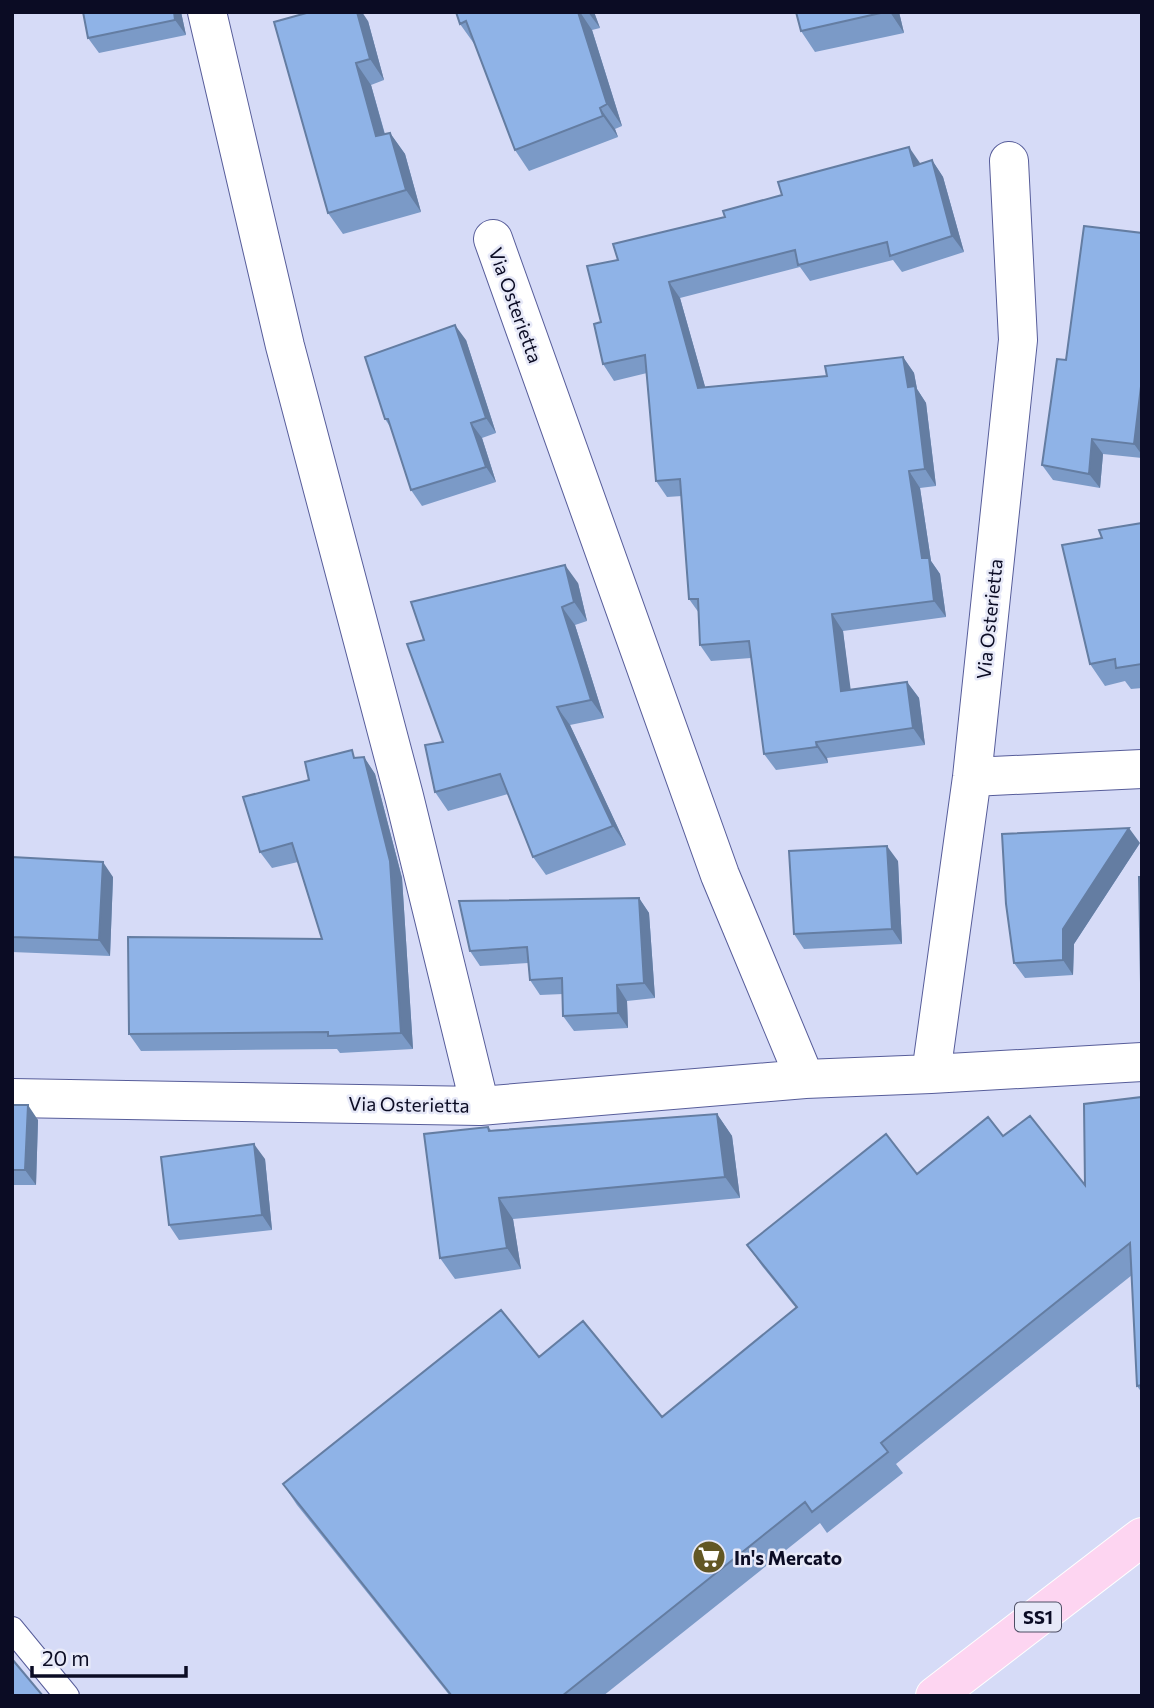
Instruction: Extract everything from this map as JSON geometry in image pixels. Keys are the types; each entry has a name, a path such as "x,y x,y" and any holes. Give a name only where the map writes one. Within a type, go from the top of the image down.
{"main road":[{"name":"SS1","path":"935,1696 1142,1537"}],"street":[{"path":"207,12 285,345 404,796 480,1105"},
{"name":"Via Osterietta","path":"931,1074 972,778 1018,340 1009,162"},
{"name":"Via Osterietta","path":"493,239 720,875 805,1079"},
{"path":"972,778 1142,769"},
{"name":"Via Osterietta","path":"12,1098 480,1105 805,1079 1142,1062"}],"lane":[{"path":"12,1629 67,1696"}],"building":[{"path":"83,12 174,12 175,20 88,38"},
{"path":"310,12 357,12 370,59 356,63 376,136 390,133 406,190 328,213 274,22"},
{"path":"456,12 578,12 607,104 600,108 603,116 515,150 466,21 460,24"},
{"path":"796,12 885,12 801,31"},
{"path":"909,147 914,166 932,160 952,236 890,256 887,242 798,265 795,250 669,282 698,388 827,376 825,366 903,357 908,387 915,386 925,469 909,471 922,558 929,558 934,601 832,614 841,691 907,682 913,728 816,742 817,747 764,754 749,641 700,645 698,599 689,599 680,479 656,481 645,355 603,364 594,324 601,322 587,266 618,260 613,244 725,217 723,211 782,195 778,182"},
{"path":"1084,226 1142,233 1142,378 1134,444 1092,439 1089,474 1042,465 1057,359 1066,360"},
{"path":"455,325 486,418 471,423 486,467 411,490 365,357"},
{"path":"1142,523 1142,664 1116,668 1115,659 1090,664 1062,545 1102,538 1099,530"},
{"path":"565,565 574,602 562,607 591,700 557,707 613,826 533,857 500,774 435,792 425,745 443,742 407,644 424,640 411,602"},
{"path":"352,750 354,758 364,757 390,861 401,1033 328,1036 328,1032 129,1034 128,937 322,939 292,843 260,852 243,797 309,780 305,762"},
{"path":"1129,828 1063,929 1063,960 1014,963 1006,904 1002,834"},
{"path":"887,846 892,929 794,934 789,851"},
{"path":"12,857 103,862 99,940 12,937"},
{"path":"1139,877 1142,877 1141,983"},
{"path":"639,898 644,983 617,985 618,1013 563,1016 562,978 530,980 527,947 470,951 459,901"},
{"path":"1142,1097 1142,1385 1137,1386 1130,1243 881,1443 888,1452 812,1512 805,1502 562,1696 452,1696 283,1484 501,1310 539,1357 583,1321 662,1417 797,1307 747,1245 886,1134 917,1174 988,1117 1003,1136 1030,1116 1085,1185 1084,1104"},
{"path":"12,1105 28,1105 25,1170 12,1170"},
{"path":"717,1114 725,1177 499,1198 507,1248 440,1258 424,1134 488,1127 489,1131"},
{"path":"254,1144 262,1215 169,1225 161,1157"},
{"path":"12,1659 43,1696 12,1696"}],"place":[{"name":"In's Mercato","path":"709,1557"}]}
